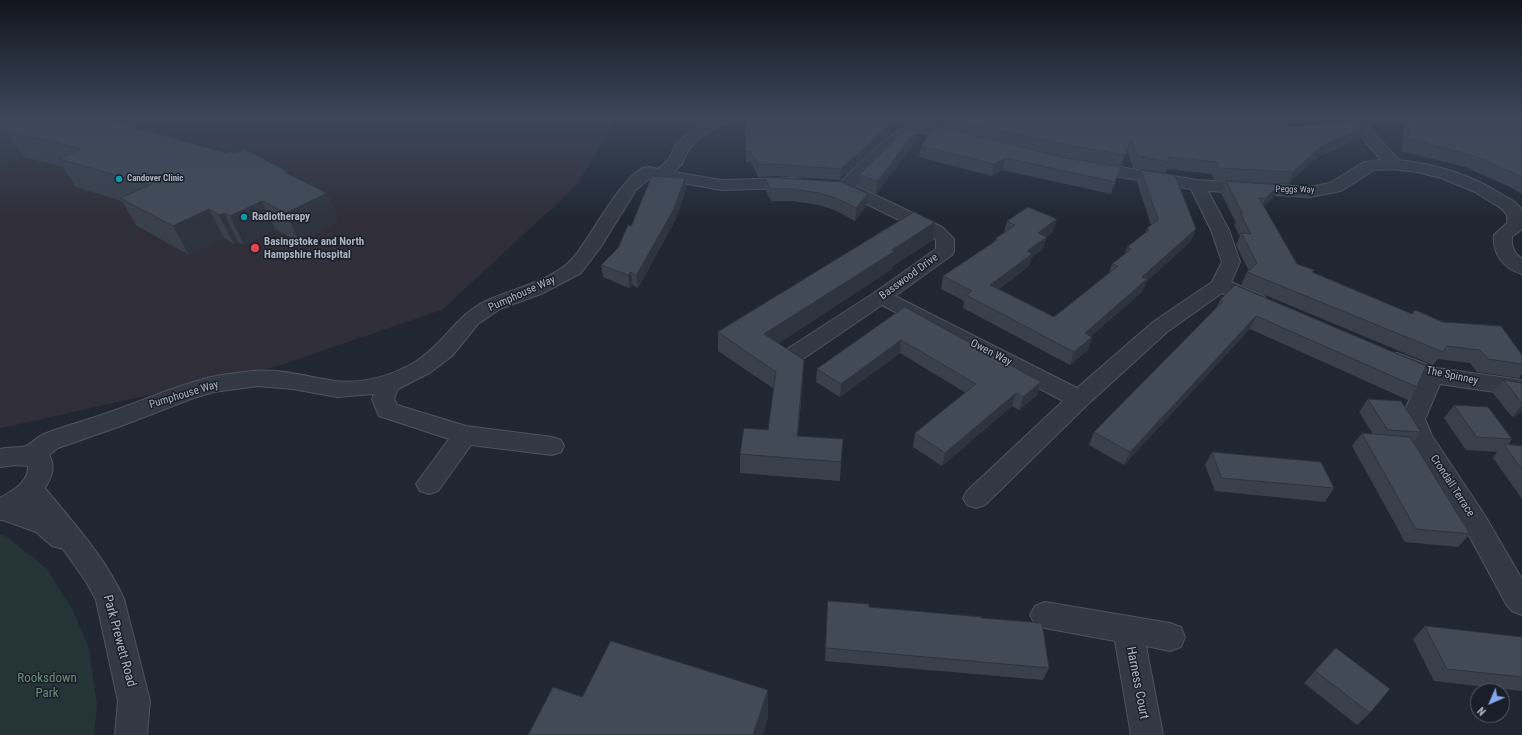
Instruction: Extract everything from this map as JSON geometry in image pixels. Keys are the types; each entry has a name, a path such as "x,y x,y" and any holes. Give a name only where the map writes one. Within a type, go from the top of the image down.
{"street":[{"path":"662,174 676,161 680,152"},
{"path":"845,187 881,152"},
{"path":"1383,152 1394,164"},
{"name":"Peggs Way","path":"1076,165 1197,185 1310,192 1335,187 1370,165 1394,164 1418,167 1447,175 1481,188 1515,206 1516,225 1503,235 1501,244 1507,258 1522,268"},
{"name":"Pumphouse Way","path":"35,461 113,420 183,393 213,384 240,380 274,379 343,389 389,384 423,367 444,351 471,319 493,305 534,290 574,269 591,248 630,187 648,172 662,174"},
{"name":"Basswood Drive","path":"662,174 682,179 728,185 774,182 845,187 936,231 945,240 945,251 881,297 789,358"},
{"path":"976,498 1079,399 1160,327 1220,285 1231,262 1220,230 1197,185"},
{"path":"1220,285 1272,306"},
{"name":"Owen Way","path":"881,297 1079,399"},
{"name":"The Spinney","path":"1380,353 1432,375 1522,388"},
{"name":"Crondall Terrace","path":"1432,375 1413,419 1421,439 1475,522 1519,598"},
{"path":"389,384 383,399 387,410 465,434 552,446"},
{"path":"430,484 465,434"},
{"path":"0,458 21,455 35,461"},
{"name":"Park Prewett Road","path":"1,509 18,500 31,490 39,479 42,469 35,461"},
{"name":"Park Prewett Road","path":"31,490 82,553 97,575 110,599 134,701 131,735"},
{"name":"Park Prewett Road","path":"1,509 45,524 82,553"},
{"name":"Harness Court","path":"1045,615 1128,631 1170,637"},
{"name":"Harness Court","path":"1128,631 1147,735"}],"shaded area":[{"name":"Basingstoke and North Hampshire Hospital","path":"0,152 596,152 577,185 442,310 278,366 0,428"}],"green space":[{"name":"Rooksdown Park","path":"0,534 7,537 47,569 73,611 89,648 97,705 94,735 0,735"}],"building":[{"path":"74,152 250,152 287,171 284,172 327,193 286,213 262,201 230,216 224,213 219,215 209,209 173,226 120,198 150,185 59,159"},
{"path":"751,152 859,152 841,169 774,164 758,165"},
{"path":"882,152 900,152 877,182 860,174"},
{"path":"947,152 1043,152 1066,158 1121,167 1115,182 1005,158 994,164"},
{"path":"1109,152 1126,152 1125,155"},
{"path":"1136,152 1314,152 1293,172 1219,168 1216,162 1168,157 1170,162 1137,156"},
{"path":"1461,152 1522,152 1522,178 1518,175 1472,155"},
{"path":"1141,170 1175,175 1196,229 1142,277 1147,279 1085,333 1092,337 1074,352 966,295 972,291 943,276 997,240 995,239 1015,225 1007,221 1028,207 1057,219 1038,233 1047,237 1027,251 1032,254 990,285 1054,317 1118,266 1112,264 1131,249 1127,247 1149,230 1147,228 1158,220"},
{"path":"652,176 685,178 674,209 636,276 631,272 628,275 601,265 618,248 628,225 631,226"},
{"path":"765,177 842,182 868,194 856,208 836,198 819,193 792,189 771,189"},
{"path":"1226,181 1280,185 1266,198 1259,198 1297,264 1314,270 1312,272 1412,314 1415,310 1443,322 1501,326 1522,355 1522,364 1488,359 1480,350 1447,346 1443,352 1247,272 1257,263 1241,233 1251,234"},
{"path":"914,212 935,222 892,250 895,251 764,334 804,360 797,436 843,439 841,462 740,454 744,428 768,430 776,372 718,332"},
{"path":"1235,285 1426,366 1417,387 1256,316 1130,452 1094,432 1223,301 1220,300"},
{"path":"905,307 1041,382 1023,397 1016,393 945,453 915,433 976,384 901,340 841,384 817,369"},
{"path":"1504,380 1522,383 1522,403"},
{"path":"1368,399 1401,401 1421,432 1388,430"},
{"path":"1454,405 1488,407 1512,439 1477,437"},
{"path":"1362,433 1410,437 1470,534 1416,529"},
{"path":"1504,444 1522,446 1522,469"},
{"path":"1212,452 1321,462 1334,488 1222,478"},
{"path":"828,601 869,604 869,607 1042,623 1049,668 826,648"},
{"path":"1425,626 1522,637 1522,677 1447,669"},
{"path":"611,641 768,690 753,735 528,735 553,687 582,697"},
{"path":"1336,648 1390,689 1370,713 1315,671"}],"place":[{"name":"Candover Clinic","path":"119,179"},
{"name":"Radiotherapy","path":"244,217"},
{"name":"Basingstoke and North Hampshire Hospital","path":"255,248"}]}
